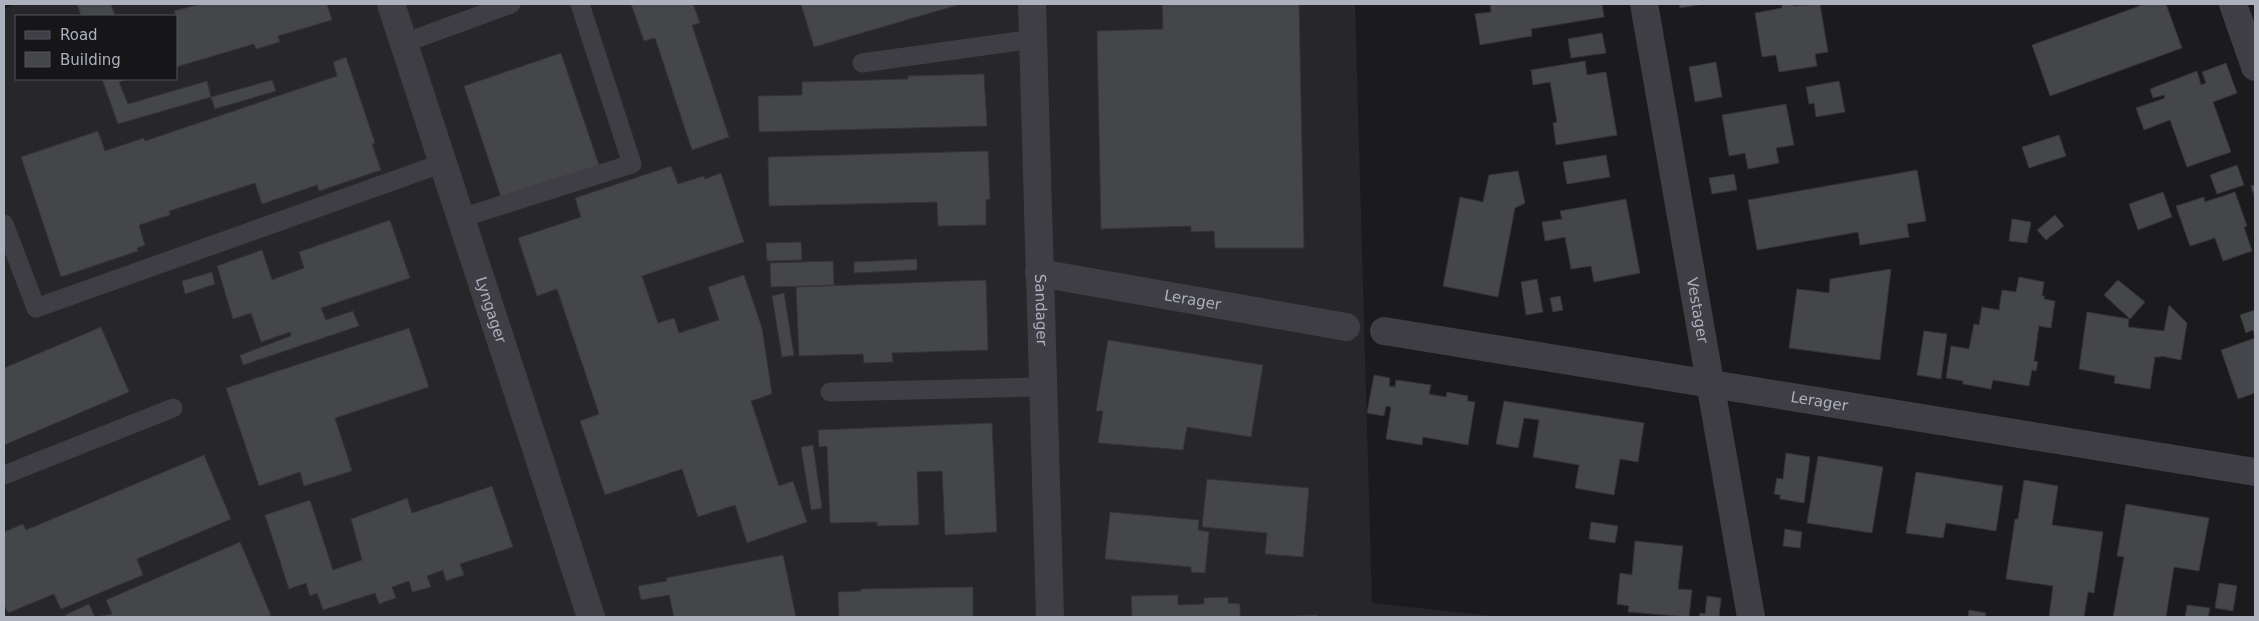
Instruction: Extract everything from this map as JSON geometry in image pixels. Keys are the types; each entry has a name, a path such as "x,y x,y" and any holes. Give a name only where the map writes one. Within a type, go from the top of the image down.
{"street":[{"name":"Lyngager","path":"391,4 591,617"},
{"name":"Sandager","path":"1032,4 1050,617"},
{"name":"Vestager","path":"1644,4 1751,617"},
{"path":"2233,4 2255,67"},
{"name":"Lerager","path":"1039,273 1346,327"},
{"name":"Lerager","path":"1384,331 2255,472"}],"lane":[{"path":"404,43 511,4"},
{"path":"461,218 632,164 580,4"},
{"path":"862,63 1033,39"},
{"path":"4,224 36,308 443,162"},
{"path":"830,392 1042,387"},
{"path":"4,475 174,408"}],"shaded area":[{"path":"16,4 1355,4 1372,603 1501,617 4,617 4,9"}],"building":[{"path":"77,4 111,4 115,15 81,15"},
{"path":"201,4 327,4 332,20 278,36 280,42 256,49 254,44 178,66 178,15 176,15 174,11"},
{"path":"631,4 693,4 700,23 692,25 729,137 692,150 655,38 644,41"},
{"path":"801,4 961,4 814,47"},
{"path":"1162,4 1299,4 1304,248 1215,248 1214,231 1191,232 1191,226 1101,229 1097,31 1163,29"},
{"path":"1490,4 1602,4 1604,17 1531,29 1532,36 1480,45 1475,14 1491,12"},
{"path":"1679,4 1703,4 1680,8"},
{"path":"1782,4 1793,4 1794,6 1820,4 1828,52 1815,54 1817,66 1779,72 1776,55 1762,57 1755,13 1782,8"},
{"path":"2145,4 2166,4 2182,48 2050,96 2032,45"},
{"path":"1602,33 1606,53 1571,58 1568,39"},
{"path":"561,53 600,168 502,200 464,86"},
{"path":"346,57 375,143 372,144 381,170 319,191 317,185 262,204 255,183 169,211 170,215 139,225 145,245 137,248 138,251 61,277 21,157 98,131 105,151 144,138 145,141 337,76 333,62"},
{"path":"1585,61 1587,75 1606,72 1617,135 1556,145 1553,123 1557,122 1550,82 1533,85 1531,70"},
{"path":"1716,62 1722,97 1695,102 1689,67"},
{"path":"2226,63 2237,93 2213,102 2231,152 2187,167 2170,120 2144,130 2136,108 2165,98 2164,95 2153,98 2150,89 2197,71 2201,85 2206,83 2202,72"},
{"path":"984,74 987,126 759,132 758,96 802,95 802,82 908,79 908,76"},
{"path":"102,80 125,80 119,82 128,104 207,81 211,97 118,124"},
{"path":"272,80 276,91 215,109 211,97"},
{"path":"1839,81 1845,112 1816,117 1814,103 1809,104 1806,87"},
{"path":"1786,104 1794,145 1776,148 1779,163 1748,169 1745,153 1729,156 1722,115"},
{"path":"2059,135 2066,156 2029,168 2022,147"},
{"path":"988,151 990,199 986,200 986,225 938,226 937,202 769,206 768,157"},
{"path":"1606,155 1610,177 1567,184 1563,162"},
{"path":"2237,165 2244,185 2217,194 2210,175"},
{"path":"671,166 678,184 704,176 705,179 721,173 744,242 642,276 658,323 674,318 679,333 719,320 708,287 744,275 762,328 772,394 751,401 779,486 793,481 807,522 747,543 735,505 698,517 682,469 605,495 580,421 599,414 557,289 537,296 518,238 581,217 575,198"},
{"path":"1917,170 1926,221 1907,224 1909,237 1860,245 1858,232 1757,250 1748,200"},
{"path":"1518,171 1525,203 1515,208 1498,297 1443,286 1460,197 1483,202 1489,175"},
{"path":"1734,174 1737,190 1712,194 1709,178"},
{"path":"2255,185 2255,198 2251,186"},
{"path":"2163,192 2172,217 2138,230 2129,204"},
{"path":"2235,192 2247,226 2244,227 2252,251 2223,261 2215,238 2190,246 2176,206 2204,197 2205,202"},
{"path":"1626,199 1640,273 1594,282 1591,266 1571,269 1565,237 1545,241 1542,222 1562,219 1560,211"},
{"path":"2055,215 2064,226 2046,240 2037,230"},
{"path":"2012,219 2031,222 2027,243 2009,241"},
{"path":"390,220 410,278 321,308 326,320 353,311 359,326 243,365 240,355 291,336 290,332 261,342 251,313 233,319 217,266 262,250 272,280 304,268 299,252"},
{"path":"801,242 802,260 767,261 766,243"},
{"path":"917,259 917,270 854,273 854,262"},
{"path":"833,261 834,285 771,287 770,263"},
{"path":"1891,269 1880,360 1789,348 1797,289 1829,293 1830,279"},
{"path":"212,272 215,284 185,294 182,281"},
{"path":"2019,277 2044,282 2042,296 2045,296 2044,299 2055,301 2051,328 2039,326 2034,361 2038,362 2036,371 2032,370 2029,386 1993,380 1991,389 1963,384 1963,381 1946,378 1951,346 1969,349 1974,324 1979,325 1982,307 1999,310 2002,290 2016,292"},
{"path":"1537,279 1543,312 1526,315 1521,282"},
{"path":"986,280 988,350 892,353 893,362 864,363 863,354 799,356 796,287"},
{"path":"2118,280 2145,302 2130,319 2104,295"},
{"path":"784,293 794,355 782,357 772,296"},
{"path":"1560,296 1563,310 1553,312 1550,298"},
{"path":"2169,305 2187,323 2181,360 2161,356 2155,357 2150,389 2114,383 2115,376 2079,369 2087,312 2129,319 2128,327 2164,331"},
{"path":"2255,310 2255,338 2253,330 2246,333 2240,315"},
{"path":"101,327 129,392 4,445 4,368"},
{"path":"409,328 429,387 335,418 352,471 304,486 300,472 259,486 226,388"},
{"path":"1924,331 1947,334 1941,379 1917,375"},
{"path":"2255,338 2255,393 2238,399 2221,350"},
{"path":"1108,340 1263,365 1251,437 1187,427 1183,450 1098,443 1103,411 1096,411"},
{"path":"1374,375 1390,378 1389,386 1395,387 1396,380 1431,385 1429,394 1446,397 1447,392 1468,396 1467,401 1475,402 1468,445 1423,437 1422,445 1386,439 1391,407 1386,406 1384,416 1367,413"},
{"path":"1504,401 1644,423 1638,462 1620,459 1614,495 1575,488 1579,465 1533,457 1539,420 1524,418 1518,448 1496,444"},
{"path":"992,423 997,532 945,535 942,471 917,472 919,525 877,526 877,522 830,523 827,446 819,447 818,430"},
{"path":"813,445 822,508 811,510 801,447"},
{"path":"1786,453 1810,457 1804,503 1780,499 1780,495 1774,494 1777,478 1783,479"},
{"path":"204,455 231,519 137,559 143,575 61,609 54,594 8,613 4,604 4,532 23,524 26,530"},
{"path":"1818,456 1883,467 1872,533 1807,523"},
{"path":"1916,472 2003,486 1996,531 1946,523 1943,538 1906,533"},
{"path":"1207,479 1309,488 1303,557 1265,554 1267,533 1202,527"},
{"path":"2024,480 2058,486 2052,525 2103,532 2094,593 2088,592 2084,617 2049,617 2053,586 2006,579 2015,519 2018,519"},
{"path":"492,486 513,547 460,564 464,575 446,581 443,570 427,576 431,587 412,592 409,581 392,587 396,598 379,604 375,593 323,610 317,593 310,596 306,583 289,589 265,515 310,500 333,570 362,560 351,519 407,498 412,513"},
{"path":"2126,504 2209,518 2199,571 2174,567 2166,617 2113,617 2124,557 2117,556"},
{"path":"1110,512 1199,520 1198,530 1209,532 1205,573 1191,572 1191,567 1105,559"},
{"path":"1591,522 1618,526 1615,543 1589,539"},
{"path":"1785,529 1802,532 1800,548 1783,546"},
{"path":"1635,541 1683,546 1678,589 1692,590 1689,617 1628,612 1629,606 1617,604 1620,573 1632,575"},
{"path":"240,542 271,615 266,617 96,617 112,614 106,600"},
{"path":"783,555 796,617 674,617 669,595 641,600 638,586 667,581 666,578"},
{"path":"2219,583 2237,586 2233,611 2215,608"},
{"path":"973,587 973,617 839,617 838,592 861,591 861,589"},
{"path":"1178,595 1178,605 1204,604 1204,598 1228,597 1228,603 1240,604 1240,617 1132,617 1131,596"},
{"path":"1707,596 1721,598 1719,617 1699,617 1700,613 1705,614"},
{"path":"89,604 95,617 66,617 65,615"},
{"path":"2187,605 2210,608 2208,617 2185,617"},
{"path":"1969,610 1986,613 1985,617 1968,617"},
{"path":"1317,615 1317,617 1279,617"}]}
